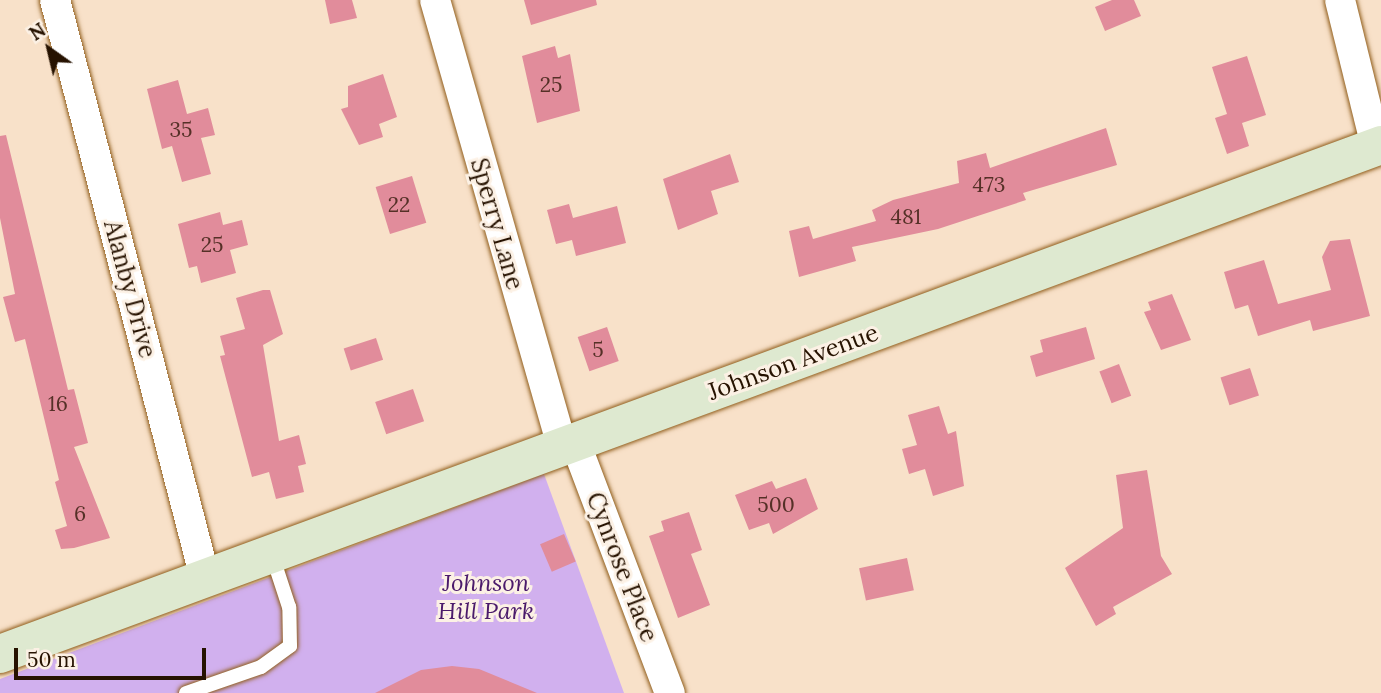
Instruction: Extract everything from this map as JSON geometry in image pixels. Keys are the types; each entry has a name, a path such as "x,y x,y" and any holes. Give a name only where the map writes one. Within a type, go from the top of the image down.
{"street":[{"name":"Alanby Drive","path":"55,0 205,578"},
{"name":"Sperry Lane","path":"435,0 569,444"},
{"path":"1340,0 1378,146"},
{"name":"Johnson Avenue","path":"0,654 1378,146"},
{"name":"Cynrose Place","path":"569,444 670,693"}],"lane":[{"path":"186,693 261,667 290,646 289,607 272,554"}],"green space":[{"name":"Johnson Hill Park","path":"544,474 624,693 0,693 0,679"}],"building":[{"path":"325,0 352,0 357,18 330,24"},
{"path":"524,0 596,0 597,5 531,25"},
{"path":"1112,0 1134,0 1141,16 1105,31 1095,7"},
{"path":"555,46 558,58 570,54 580,111 537,123 522,56"},
{"path":"1247,56 1266,115 1242,123 1249,146 1227,154 1215,118 1227,114 1212,67"},
{"path":"383,74 397,117 379,124 383,137 359,145 341,109 348,107 348,86"},
{"path":"178,80 187,114 208,108 215,135 201,138 211,174 182,182 172,146 162,149 147,89"},
{"path":"1106,128 1117,165 1023,193 1026,200 938,229 852,247 856,261 799,277 789,231 809,226 813,239 876,221 872,210 893,200 959,183 957,161 986,153 990,168"},
{"path":"6,135 68,390 74,389 88,443 74,447 110,538 74,548 61,549 55,530 67,526 55,482 59,480 25,339 15,342 3,297 15,294 0,218 0,136"},
{"path":"730,154 739,182 711,191 718,214 678,230 663,179"},
{"path":"412,176 426,223 390,234 376,187"},
{"path":"569,204 573,218 617,206 626,243 576,256 572,240 556,244 547,210"},
{"path":"220,212 223,225 242,220 248,245 230,250 236,273 201,283 197,266 189,268 178,224"},
{"path":"1350,239 1370,316 1313,331 1310,320 1258,336 1248,305 1235,309 1224,272 1264,260 1278,304 1331,290 1322,257 1330,241"},
{"path":"270,290 283,334 263,345 279,441 299,435 306,464 298,466 304,492 276,499 269,472 252,477 220,356 225,355 220,336 245,329 236,298"},
{"path":"1172,294 1191,340 1161,350 1144,312 1151,310 1148,302"},
{"path":"607,327 619,361 589,371 578,337"},
{"path":"1086,327 1095,359 1036,377 1030,356 1043,352 1040,340"},
{"path":"376,338 383,360 351,370 344,349"},
{"path":"1119,364 1131,396 1112,403 1099,372"},
{"path":"1250,368 1259,396 1229,405 1221,378"},
{"path":"413,389 424,421 386,434 375,402"},
{"path":"939,406 948,434 956,431 964,486 933,496 925,469 909,474 902,449 917,445 908,415"},
{"path":"1147,470 1161,556 1172,574 1113,607 1116,614 1096,626 1065,568 1123,528 1116,475"},
{"path":"806,478 818,509 773,534 769,523 749,530 735,495 772,481 776,489"},
{"path":"689,512 702,550 691,554 710,605 678,618 649,536 664,531 661,521"},
{"path":"564,534 576,562 552,572 540,544"},
{"path":"907,558 914,590 866,600 859,568"},
{"path":"452,666 479,669 537,693 375,693 421,670"}]}
